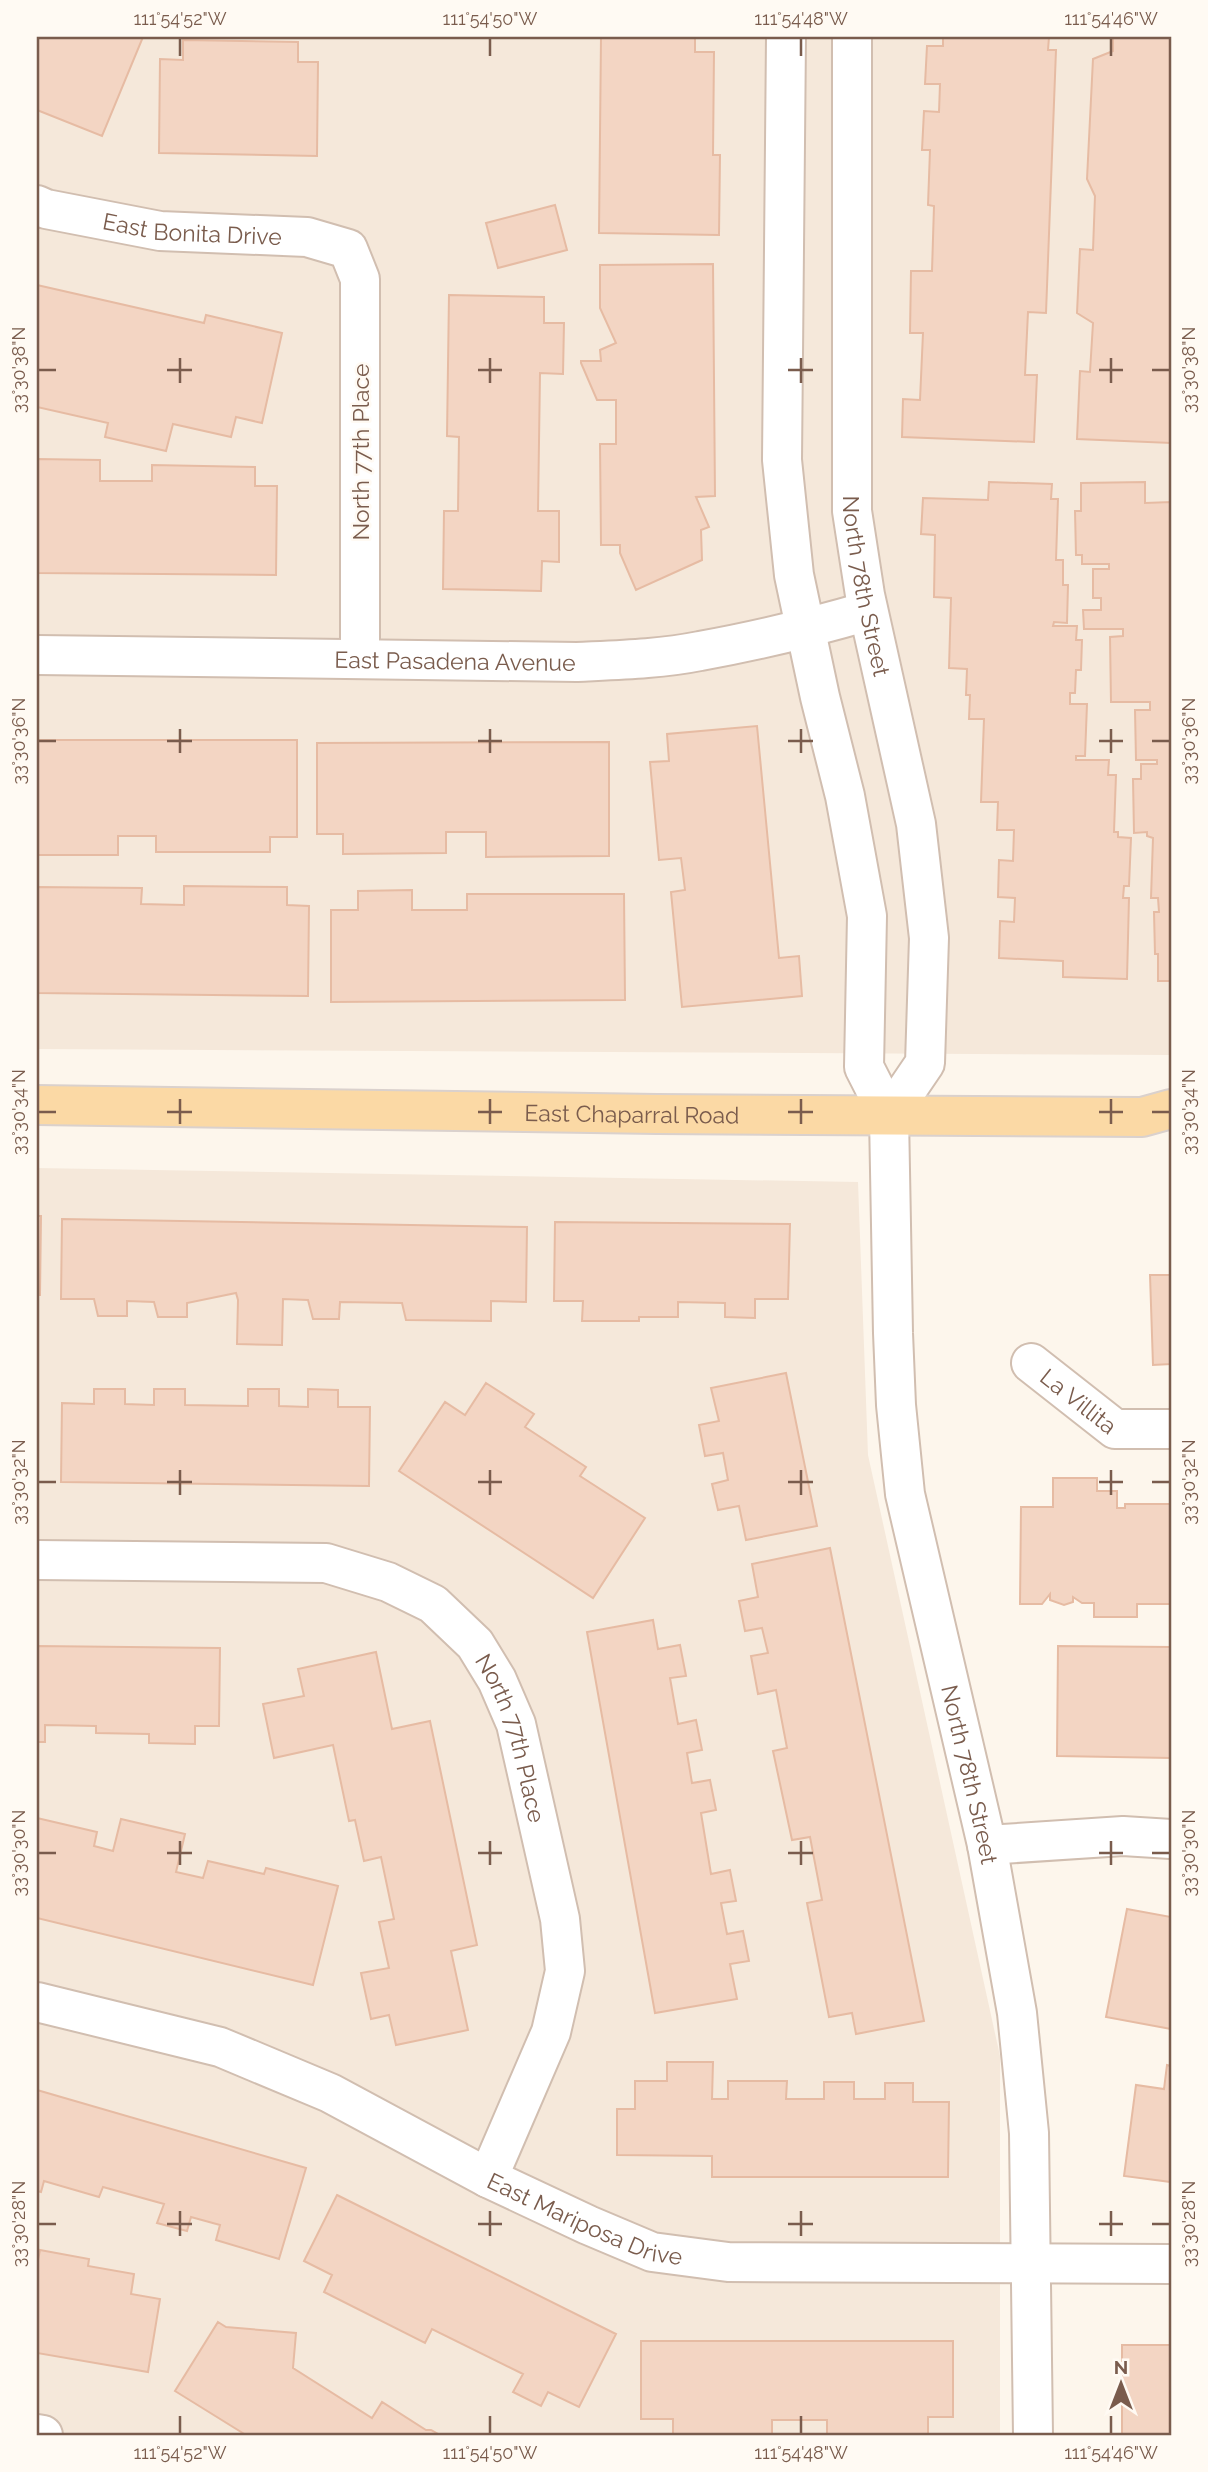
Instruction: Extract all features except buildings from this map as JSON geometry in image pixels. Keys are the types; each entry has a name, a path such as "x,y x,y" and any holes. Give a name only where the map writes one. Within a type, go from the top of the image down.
{"main road":[{"name":"East Chaparral Road","path":"37,1105 1162,1117"}],"street":[{"name":"North 78th Street","path":"786,37 782,460 794,576 845,796 867,916 864,1067 888,1116 895,1369 905,1494 987,1845 1017,2013 1029,2133 1033,2435"},
{"name":"North 78th Street","path":"852,37 852,512 868,611 916,824 929,939 925,1063 888,1116"},
{"name":"East Bonita Drive","path":"37,205 160,231 307,237 348,248"},
{"name":"North 77th Place","path":"348,248 360,279 360,658"},
{"name":"East Pasadena Avenue","path":"37,655 577,662 636,660 699,652 805,629 868,611"},
{"name":"La Villita","path":"1031,1363 1115,1429 1171,1429"},
{"name":"North 77th Place","path":"37,1560 326,1563 388,1582 433,1604 475,1644 497,1680 516,1724 560,1919 565,1970 551,2032 488,2178"},
{"path":"987,1845 1123,1836 1171,1839"},
{"name":"East Mariposa Drive","path":"37,2002 220,2047 330,2093 488,2178 652,2252 727,2262 1171,2264"},
{"path":"37,2434 43,2435"}],"shaded area":[{"path":"37,37 1171,37 1171,1055 37,1049"},
{"path":"37,1168 858,1182 868,1455 1000,2056 1000,2435 37,2435"}]}
